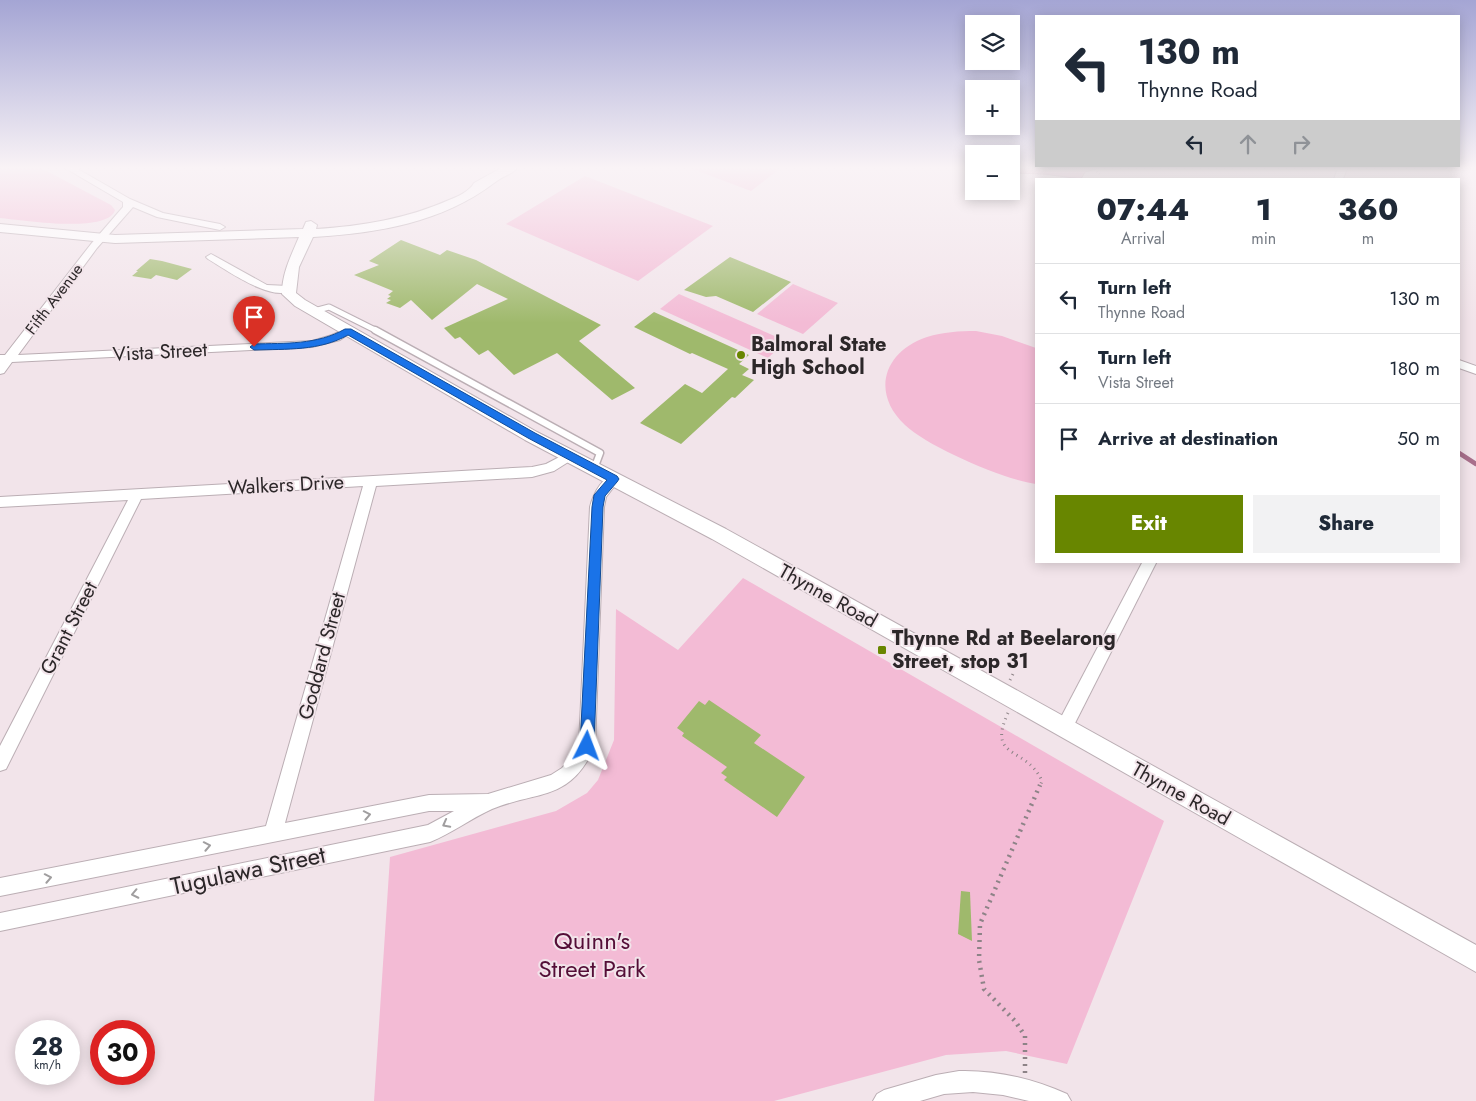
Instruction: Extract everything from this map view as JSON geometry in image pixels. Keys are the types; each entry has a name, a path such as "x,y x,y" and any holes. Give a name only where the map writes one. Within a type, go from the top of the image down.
{"main road":[{"path":"0,228 36,230 69,236 220,227 365,229 411,219"},
{"path":"104,234 160,238 310,229"},
{"path":"288,289 289,274 310,229"},
{"name":"Thynne Road","path":"288,289 292,298 314,312 569,456 719,534 1476,960"}],"street":[{"path":"104,234 118,219"},
{"path":"182,219 220,227"},
{"name":"Fifth Avenue","path":"0,370 4,359 104,234"},
{"path":"210,257 265,288 288,289"},
{"name":"Vista Street","path":"4,359 312,344 336,338 348,331"},
{"path":"1460,364 1476,370"},
{"name":"Walkers Drive","path":"0,502 532,472 550,468 569,456"},
{"name":"Tugulawa Street","path":"0,922 430,833 490,802 546,787 570,774 580,761 587,746 597,507 600,495 614,479"},
{"name":"Goddard Street","path":"273,833 371,480"},
{"name":"Grant Street","path":"0,763 137,494"},
{"path":"1064,728 1149,563"},
{"name":"Tugulawa Street","path":"0,887 429,803 490,802"},
{"path":"884,1101 945,1084 988,1082 1025,1088 1060,1101"}],"lane":[{"path":"314,312 329,307 338,310 600,453 594,469"}],"path":[{"path":"1001,724 999,736 1006,749 1035,766 1040,773 1042,781 980,924 979,960 984,989 1015,1021 1025,1036 1025,1088"}],"green space":[{"path":"12,219 103,219 81,224"},
{"path":"514,219 696,219 713,226 638,281 506,224"},
{"path":"793,284 838,303 803,334 757,314"},
{"path":"679,294 786,341 768,358 660,309"},
{"path":"976,331 1002,336 1035,348 1035,484 1006,476 948,452 916,434 894,413 885,387 892,363 900,353 912,344 927,337 951,332"},
{"name":"Quinn's Street Park","path":"743,578 1164,821 1067,1064 1006,1051 946,1055 774,1101 374,1101 390,857 556,811 587,793 598,780 614,740 616,609 678,650"}],"building":[{"path":"401,240 440,255 447,250 476,260 601,325 579,341 635,388 612,400 557,353 514,375 488,350 479,355 460,337 455,339 444,328 508,299 477,284 432,320 411,300 400,308 386,303 391,300 387,299 391,296 388,295 393,291 354,275 379,265 369,261"},
{"path":"730,257 791,282 753,312 716,296 706,297 684,290"},
{"path":"150,259 192,269 177,280 156,275 151,279 132,276"},
{"path":"654,312 749,355 739,364 749,369 742,375 754,380 735,398 732,397 681,444 640,423 685,384 702,393 728,369 692,353 690,354 634,327"},
{"path":"709,700 761,735 754,743 805,777 777,817 724,780 727,777 721,773 727,767 682,736 684,733 677,728 699,701 705,705"},
{"path":"961,891 970,892 972,941 958,934"}],"waterway":[{"path":"1460,454 1476,464"}],"place":[{"name":"Balmoral State High School","path":"741,355"},
{"name":"Thynne Rd at Beelarong Street, stop 31","path":"882,650"}],"route":[{"path":"254,347 324,342 348,331 531,436 614,479 600,495 597,507 587,746"}]}
